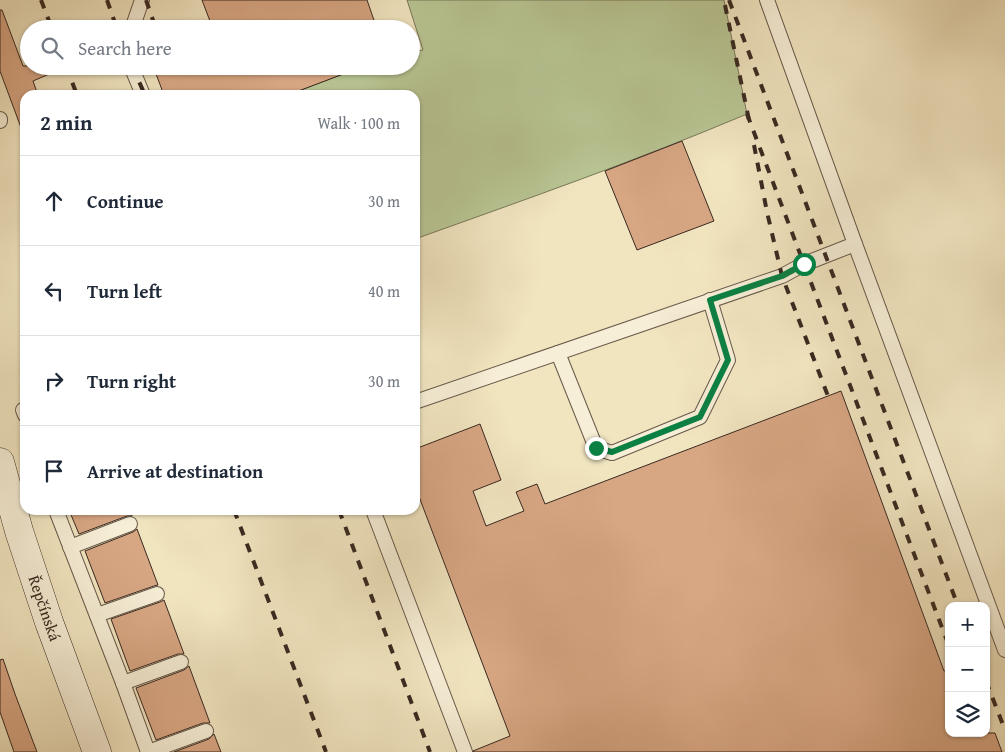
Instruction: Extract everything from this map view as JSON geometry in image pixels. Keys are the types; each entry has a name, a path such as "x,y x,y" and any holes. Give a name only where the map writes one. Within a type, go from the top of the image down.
{"street":[{"name":"Řepčínská","path":"0,462 25,550 49,622 98,752"}],"lane":[{"path":"135,20 142,0"},
{"path":"767,0 1005,650"},
{"path":"135,75 141,90"},
{"path":"420,400 782,276 804,264 855,244"},
{"path":"558,353 596,448 612,452 700,417 728,360 710,300"},
{"path":"58,515 148,752 206,731"},
{"path":"375,515 465,752"},
{"path":"70,547 130,524"},
{"path":"97,615 157,594"},
{"path":"123,684 182,662"}],"green space":[{"path":"407,0 724,0 747,114 624,163 420,237 420,90 301,90 340,75 420,75 420,50 423,50 420,41 420,20 413,20"}],"building":[{"path":"202,0 367,0 374,20 210,20"},
{"path":"0,10 2,10 20,58 20,75 47,75 33,81 36,90 20,90 20,125 0,71"},
{"path":"156,75 341,75 301,90 162,90"},
{"path":"682,141 714,221 637,250 605,171"},
{"path":"841,391 945,671 945,737 990,737 990,733 995,733 1002,752 474,752 510,736 420,499 420,447 480,424 501,480 473,491 486,526 524,511 516,492 537,484 545,504"},
{"path":"71,515 132,515 132,516 127,516 79,534"},
{"path":"137,529 158,585 105,603 85,551"},
{"path":"164,600 184,654 178,654 130,671 111,619"},
{"path":"3,659 37,752 14,752 0,712 0,660"},
{"path":"189,666 210,723 203,723 156,740 136,688 184,670"},
{"path":"214,734 221,752 174,752 209,739"}],"railway":[{"path":"41,0 49,20"},
{"path":"107,0 114,20"},
{"path":"146,0 153,20"},
{"path":"729,0 956,602"},
{"path":"725,5 749,120"},
{"path":"69,75 75,90"},
{"path":"136,75 143,90"},
{"path":"747,114 945,635"},
{"path":"754,145 782,276 828,396"},
{"path":"236,515 326,752"},
{"path":"341,515 430,752"},
{"path":"990,691 1005,730"}],"route":[{"path":"596,448 612,452 700,417 728,360 710,300 782,276 804,264"}]}
